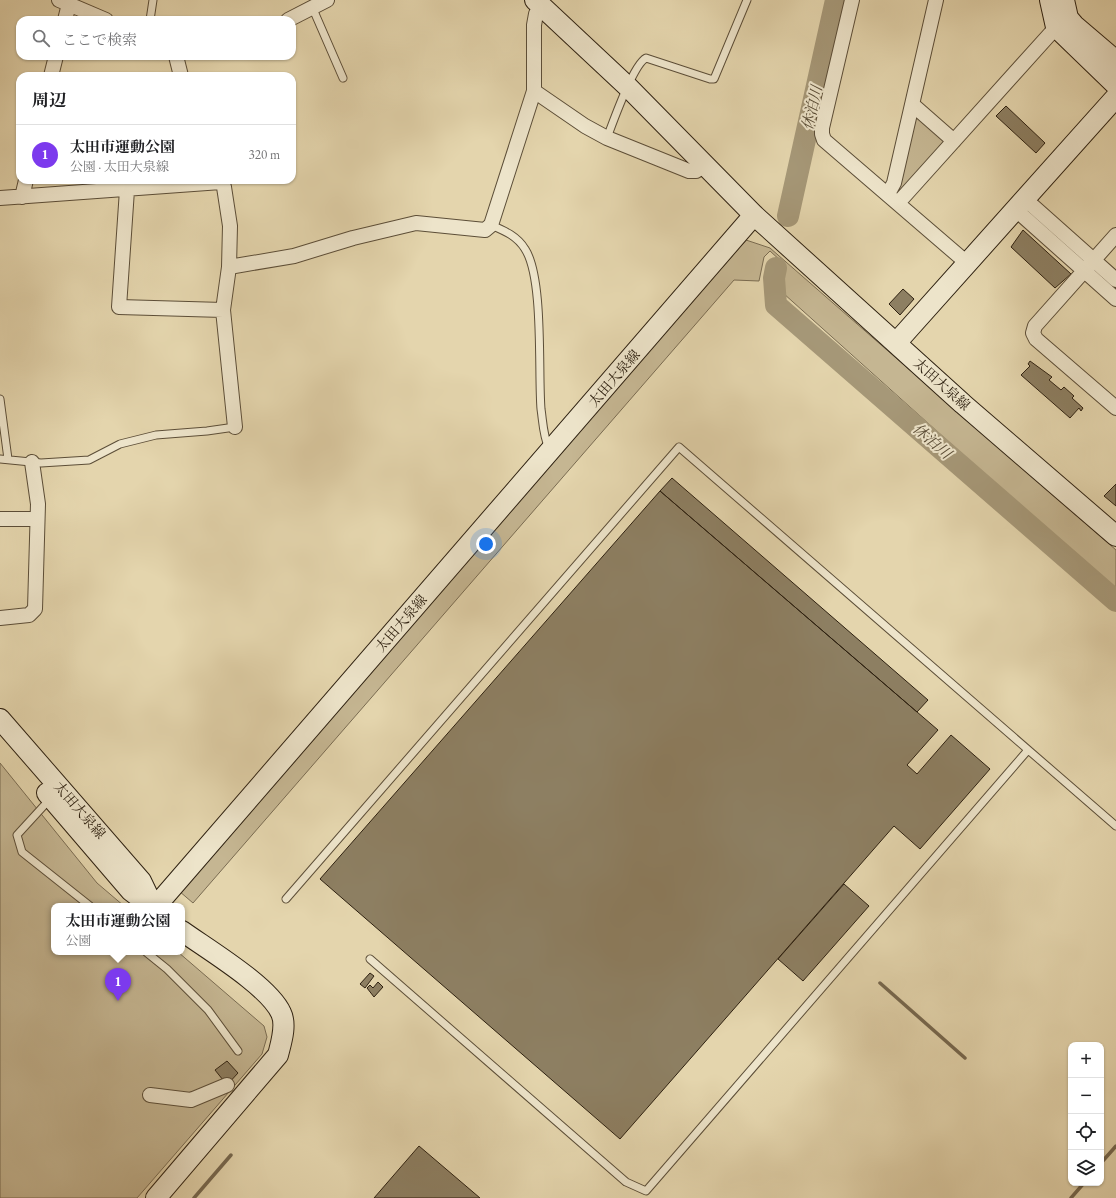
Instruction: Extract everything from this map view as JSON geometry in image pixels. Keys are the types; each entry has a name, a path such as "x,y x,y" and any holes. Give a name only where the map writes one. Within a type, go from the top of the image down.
{"main road":[{"path":"1050,0 1116,86"},
{"path":"538,2 628,87 754,215"},
{"path":"1063,15 1116,62"},
{"path":"896,344 1116,97"},
{"name":"太田大泉線","path":"156,903 754,215 896,344 1116,536"},
{"name":"太田大泉線","path":"2,729 56,792 131,890 149,903"},
{"path":"156,1198 278,1055 282,1039 282,1013 266,992 185,933"}],"street":[{"path":"295,16 306,10 313,9 327,0"},
{"path":"852,0 822,134 824,140 967,263"},
{"path":"893,199 894,183 936,0"},
{"path":"65,16 64,2 97,16"},
{"path":"229,267 294,256 404,225 416,223 485,230 491,225 534,91 534,24 538,2"},
{"path":"893,199 954,140 1063,15"},
{"path":"52,72 55,60"},
{"path":"177,60 179,72"},
{"path":"534,91 585,126 606,138 689,170 696,171 705,165"},
{"path":"912,105 954,140"},
{"path":"22,197 25,184"},
{"path":"0,198 127,190 190,184"},
{"path":"222,184 230,226 229,267 223,310 234,427"},
{"path":"127,190 119,306 223,310"},
{"path":"1021,205 1088,266 1116,299"},
{"path":"1116,235 1035,326 1033,334 1036,339 1116,408"},
{"path":"1088,266 1116,280"},
{"path":"0,618 29,615 35,609 38,504 32,462"},
{"path":"0,519 37,520"},
{"path":"150,1095 190,1100 227,1085"}],"lane":[{"path":"151,16 153,0"},
{"path":"606,138 628,87 642,60 646,58 710,80 714,79 747,0"},
{"path":"313,9 343,78"},
{"path":"491,225 508,232 518,240 526,251 531,267 535,284 543,430 551,450"},
{"path":"0,399 4,459 32,462 89,460 120,444 156,435 207,431 234,427"},
{"path":"286,899 679,447 1116,826"},
{"path":"370,959 626,1182 646,1191 1028,750"},
{"path":"56,792 17,835 22,852 86,903"},
{"path":"150,955 167,969 208,1010 238,1051"}],"shaded area":[{"path":"918,116 944,138 943,143 902,191 899,189 913,121"},
{"path":"746,240 770,248 1116,550 1116,592 783,293 781,280 782,262 770,251 764,257 759,281 734,280 193,903 179,891"},
{"path":"0,763 97,883 120,903 51,903 51,955 181,955 264,1026 267,1037 262,1054 137,1198 0,1198"}],"building":[{"path":"1006,106 1045,143 1036,153 996,116"},
{"path":"1023,230 1071,274 1055,288 1011,247"},
{"path":"903,289 914,299 900,315 889,304"},
{"path":"1030,361 1052,377 1049,380 1061,390 1064,387 1074,396 1072,398 1083,408 1081,411 1079,408 1070,418 1021,375 1030,366 1028,364"},
{"path":"672,478 928,700 917,712 660,491"},
{"path":"1116,484 1116,506 1104,496"},
{"path":"660,491 938,730 907,765 917,774 951,735 990,769 920,849 894,826 620,1139 320,879"},
{"path":"844,884 869,906 803,981 778,959"},
{"path":"370,973 374,976 365,988 360,984"},
{"path":"378,982 383,987 374,997 367,988 370,985 373,988"},
{"path":"227,1061 238,1073 227,1085 215,1070"},
{"path":"419,1146 480,1198 374,1198"}],"waterway":[{"name":"休泊川","path":"788,216 836,0"},
{"path":"1041,223 1054,235"},
{"name":"休泊川","path":"776,268 774,278 776,305 1116,601"},
{"path":"880,983 965,1058"},
{"path":"1104,1160 1116,1146"},
{"path":"194,1198 231,1155"},
{"path":"1071,1198 1081,1186"}],"place":[{"name":"太田市運動公園","path":"118,1001"}]}
